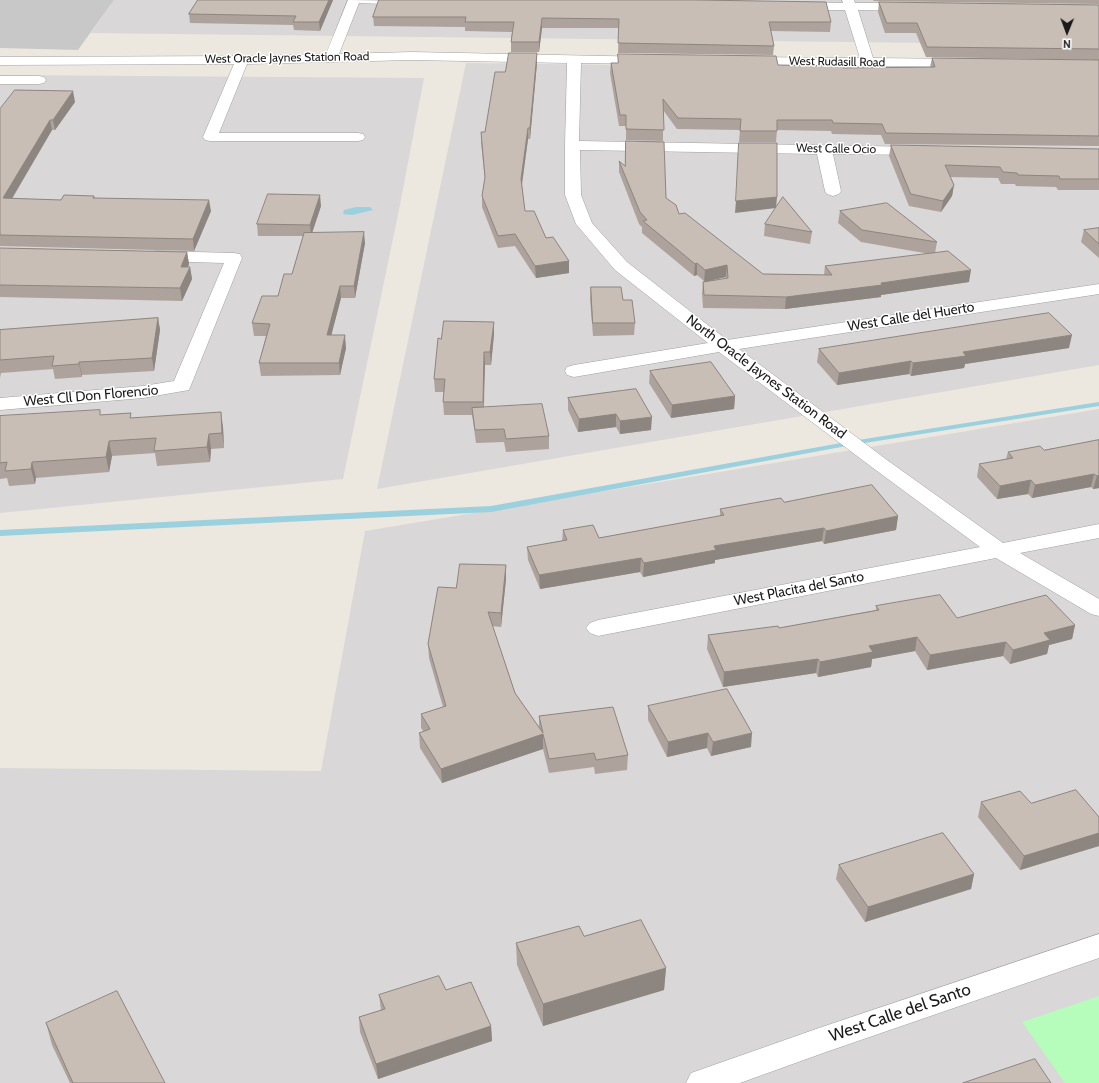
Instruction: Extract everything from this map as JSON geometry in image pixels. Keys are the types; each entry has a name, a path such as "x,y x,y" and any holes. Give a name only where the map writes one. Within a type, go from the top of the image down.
{"street":[{"path":"331,58 354,0"},
{"path":"361,0 416,1"},
{"path":"787,6 849,3 920,7"},
{"path":"849,3 868,62"},
{"name":"West Oracle Jaynes Station Road","path":"0,61 242,60 412,56 574,59"},
{"path":"574,59 662,60"},
{"name":"North Oracle Jaynes Station Road","path":"574,59 572,145 573,195 584,224 621,266 723,346 880,464 1000,550 1099,609"},
{"path":"242,60 210,137 358,137"},
{"name":"West Rudasill Road","path":"733,60 972,63"},
{"path":"0,80 39,80"},
{"name":"West Calle Ocio","path":"572,145 934,151"},
{"path":"824,149 834,191"},
{"name":"West Cll Don Florencio","path":"0,404 143,392 182,386 234,258 140,256"},
{"name":"West Calle del Huerto","path":"574,371 723,346 1099,289"},
{"name":"West Placita del Santo","path":"598,628 1099,531"},
{"name":"West Calle del Santo","path":"702,1083 819,1041 1099,946"}],"shaded area":[{"path":"0,0 114,0 78,50 0,48"},
{"path":"114,0 1099,0 1099,45 91,33"},
{"path":"466,63 1099,71 1099,365 377,489"},
{"path":"0,75 424,78 400,205 343,479 0,513"},
{"path":"1099,409 1099,1083 0,1083 0,768 321,771 365,531"}],"green space":[{"path":"1099,996 1099,1083 1065,1083 1022,1022"}],"water":[{"path":"356,207 370,207 373,210 352,215 343,214 344,210"}],"building":[{"path":"198,0 329,0 319,22 293,22 296,16 189,14"},
{"path":"379,0 696,0 826,2 831,22 769,22 774,46 618,43 619,19 542,18 539,42 511,42 514,22 465,22 466,17 373,17"},
{"path":"879,2 1099,5 1099,49 927,47 917,23 887,23"},
{"path":"509,53 537,53 530,128 528,128 521,179 525,211 534,211 546,238 553,237 569,261 535,266 515,234 498,236 482,196 485,177 481,132 485,132 495,72 505,72"},
{"path":"618,54 776,56 778,65 843,66 843,68 935,67 932,58 1099,60 1099,136 886,133 882,124 833,123 832,120 777,120 777,131 740,131 741,119 678,118 663,99 664,130 626,129 626,115 620,115 611,63 618,63"},
{"path":"15,90 73,91 53,120 50,120 3,198 61,200 64,195 94,196 93,198 209,200 193,239 0,235 0,109"},
{"path":"626,141 664,142 666,198 676,205 679,214 685,213 763,274 832,275 825,266 948,251 971,270 881,283 882,285 786,297 704,295 703,282 728,278 727,265 705,270 697,263 695,264 643,221 647,220 640,212 619,161 625,166"},
{"path":"739,143 777,143 777,197 736,201"},
{"path":"891,145 1099,149 1099,179 1060,179 1059,176 1018,175 1017,173 1003,172 1000,167 945,165 954,185 943,201 911,194"},
{"path":"268,194 320,195 310,225 257,224"},
{"path":"783,197 812,232 765,224"},
{"path":"887,203 937,242 862,230 840,211"},
{"path":"1099,228 1099,244 1084,230"},
{"path":"364,232 354,286 340,286 327,335 345,335 339,363 259,363 270,324 252,323 262,296 278,296 284,274 292,274 304,233"},
{"path":"0,248 187,252 181,267 190,267 180,288 0,285"},
{"path":"591,287 621,287 623,300 632,300 635,323 593,323"},
{"path":"1049,313 1072,335 963,352 966,356 913,363 911,361 839,373 819,349"},
{"path":"158,318 152,358 79,362 79,364 52,366 54,356 0,360 0,330"},
{"path":"444,321 494,322 490,352 484,352 483,402 443,402 445,379 434,379 438,338 441,339"},
{"path":"711,362 735,396 672,405 650,371"},
{"path":"636,389 652,417 620,421 616,414 579,419 568,398"},
{"path":"542,404 549,436 506,439 504,429 475,430 472,408"},
{"path":"100,410 100,415 131,413 130,418 221,412 222,433 209,434 207,447 154,451 156,438 109,441 106,457 32,462 31,469 5,471 7,462 0,463 0,416"},
{"path":"1099,440 1099,475 1097,476 1094,474 1035,485 1031,480 1000,486 979,464 1013,458 1008,452 1040,446 1044,450"},
{"path":"872,485 898,516 826,531 824,528 714,546 716,550 644,563 641,558 539,575 527,547 567,540 563,530 593,525 599,538 724,515 720,509 781,498 784,502"},
{"path":"460,564 506,565 501,613 488,612 515,693 543,733 539,716 613,707 628,755 596,760 594,753 549,759 543,734 441,769 419,733 430,729 421,714 446,706 428,644 438,587 456,588"},
{"path":"940,595 957,618 1046,595 1075,625 1044,633 1050,640 1013,650 1006,642 930,655 917,637 869,646 873,652 820,662 818,659 724,672 708,635 778,626 779,628 879,610 876,606"},
{"path":"727,689 752,733 713,742 708,733 668,742 648,706"},
{"path":"1076,790 1099,817 1099,833 1024,856 981,802 1020,791 1031,803"},
{"path":"943,833 974,874 868,907 839,865"},
{"path":"641,920 666,968 543,1004 516,943 579,926 584,936"},
{"path":"439,976 446,990 471,982 491,1026 376,1064 359,1017 385,1009 379,995"},
{"path":"117,991 165,1083 73,1083 46,1023"},
{"path":"1035,1059 1051,1083 963,1083"}],"waterway":[{"path":"0,533 491,509 852,443 1099,404"}]}
